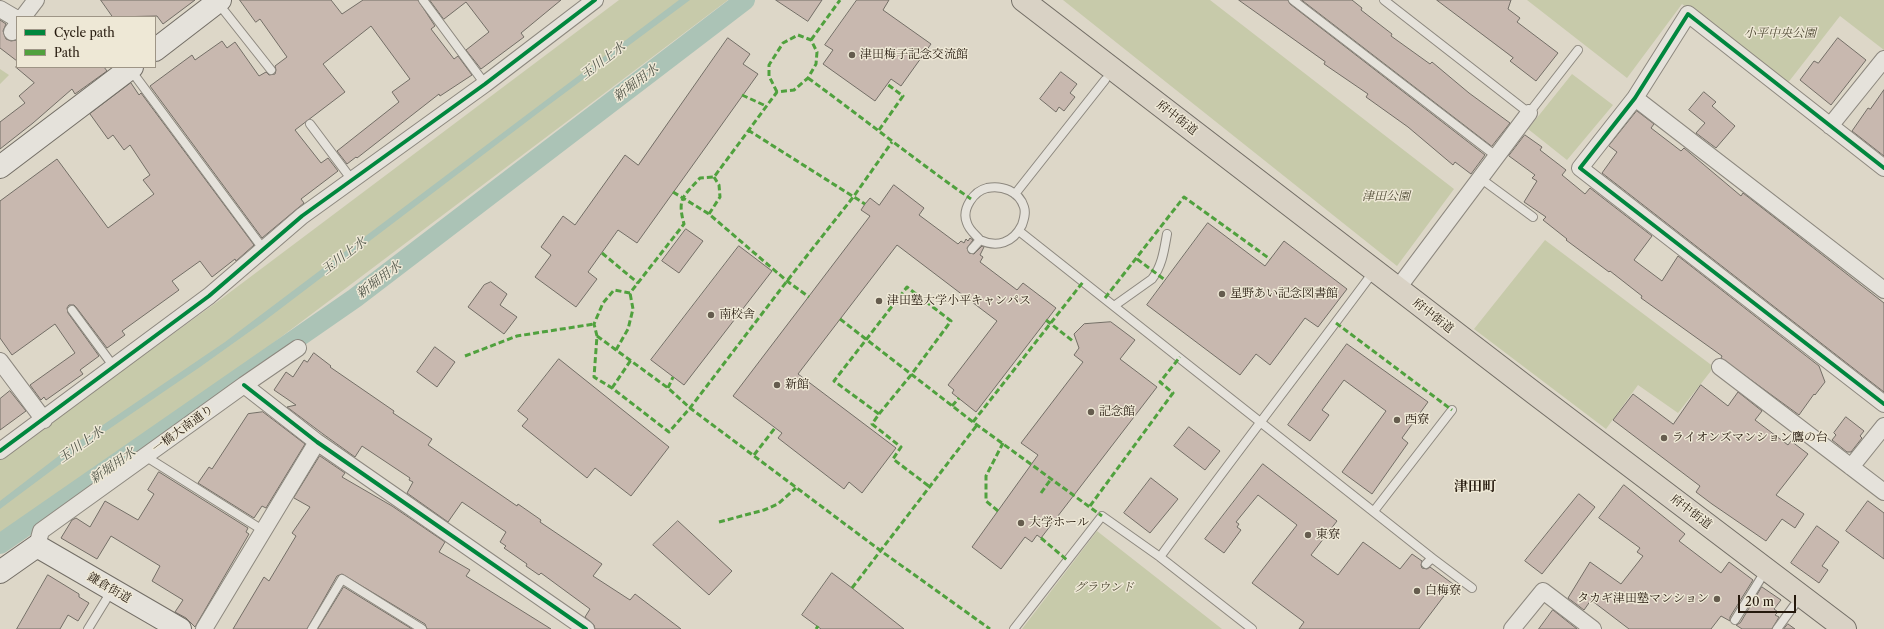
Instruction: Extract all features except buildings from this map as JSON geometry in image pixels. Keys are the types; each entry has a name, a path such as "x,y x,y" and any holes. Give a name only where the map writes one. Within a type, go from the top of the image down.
{"main road":[{"name":"府中街道","path":"1023,0 1845,629"}],"street":[{"path":"24,16 36,0"},
{"path":"0,451 44,420 209,296 302,216 485,84 595,0"},
{"path":"156,49 219,1"},
{"path":"0,9 15,26"},
{"path":"1884,168 1688,14 1635,98 1580,168 1884,404"},
{"path":"1830,126 1884,59"},
{"path":"0,167 131,68"},
{"path":"1635,98 1884,290"},
{"path":"1398,288 1529,112"},
{"name":"一橋大南通り","path":"37,546 41,530 298,348"},
{"path":"0,361 44,420"},
{"path":"1720,367 1884,492"},
{"path":"244,385 317,442 586,629"},
{"path":"1851,467 1884,426"},
{"path":"204,629 317,442"},
{"path":"0,572 37,546"},
{"name":"鎌倉街道","path":"37,546 180,629"},
{"path":"1512,629 1543,591 1594,629"}],"lane":[{"path":"423,0 485,84"},
{"path":"1293,0 1496,156"},
{"path":"1384,0 1529,112 1578,50"},
{"path":"219,1 271,70"},
{"path":"131,68 264,250"},
{"path":"1015,194 1105,80"},
{"path":"310,124 352,180"},
{"path":"1480,178 1533,217"},
{"path":"995,186 1005,187 1015,194 1024,207 1024,219 1019,231 1009,241 998,244 988,244 980,240 966,222 965,213 971,199 983,189 995,186"},
{"path":"1019,231 1472,588"},
{"path":"1114,306 1152,279 1156,274 1162,263 1167,234"},
{"path":"972,249 980,240"},
{"path":"1160,557 1260,421 1336,323 1374,270"},
{"path":"72,310 114,367"},
{"path":"1374,511 1452,410"},
{"path":"145,456 264,531"},
{"path":"1014,629 1102,516 1160,557 1252,629"},
{"path":"1426,564 1432,558"},
{"path":"1735,620 1767,569"},
{"path":"312,629 342,579 422,629"},
{"path":"88,629 112,590"},
{"path":"1777,629 1801,596"}],"green space":[{"path":"619,0 728,0 0,549 0,459 217,302"},
{"name":"津田公園","path":"1063,0 1210,0 1454,189 1397,266"},
{"name":"小平中央公園","path":"1527,0 1884,0 1884,50 1840,16 1787,84 1682,4 1627,78"},
{"path":"0,69 9,75 0,84"},
{"path":"1572,74 1613,105 1567,160 1528,129"},
{"path":"1545,240 1714,367 1678,413 1638,385 1606,429 1474,329"},
{"name":"グラウンド","path":"1097,531 1222,629 1022,629"}],"water":[{"name":"玉川上水","path":"679,0 690,0 550,104 263,322 87,444 0,509 0,501 69,448 225,342"}],"waterway":[{"name":"新堀用水","path":"0,544 355,298 745,0"}],"marked path":[{"path":"811,40 840,0"},
{"path":"777,92 769,76 769,65 783,43 798,35 811,40 817,52 816,64 808,78 794,90 777,92 714,177 700,178 689,190 683,198 681,209 684,224 630,293 614,290 603,303 594,324 597,336 594,377 612,388 669,432 690,408 854,196 892,142"},
{"path":"808,78 971,199"},
{"path":"879,130 903,96 887,84"},
{"path":"742,95 766,106"},
{"path":"748,130 865,204"},
{"path":"709,214 720,197 719,185 714,177"},
{"path":"673,192 709,214 787,281 809,297"},
{"path":"1105,298 1184,197 1270,259"},
{"path":"602,253 638,283"},
{"path":"1137,259 1165,280"},
{"path":"973,422 1083,282"},
{"path":"879,414 911,375 951,321 907,287 834,381 879,414 872,424 901,447 893,459 930,487"},
{"path":"616,350 628,329 633,309 630,293"},
{"path":"840,319 973,422 1102,516"},
{"path":"1046,320 1074,342"},
{"path":"1336,323 1452,410"},
{"path":"465,356 517,336 594,324"},
{"path":"597,336 668,388 690,408 881,551 990,629"},
{"path":"1090,506 1173,393 1160,382 1180,357"},
{"path":"612,388 631,360"},
{"path":"668,388 673,377"},
{"path":"952,406 959,398"},
{"path":"852,588 977,425"},
{"path":"754,455 775,428"},
{"path":"998,511 986,501 986,476 1003,443"},
{"path":"1041,493 1051,479"},
{"path":"719,522 764,510 778,504 796,488"},
{"path":"1041,538 1067,560"}],"cycle path":[{"path":"0,451 209,296 302,216 485,84 595,0"},
{"path":"1884,168 1688,14 1635,98 1580,168 1884,404"},
{"path":"244,385 317,442 586,629"}],"place":[{"name":"津田梅子記念交流館","path":"852,55"},
{"name":"星野あい記念図書館","path":"1222,294"},
{"name":"津田塾大学小平キャンパス","path":"879,301"},
{"name":"南校舎","path":"711,315"},
{"name":"新館","path":"777,385"},
{"name":"記念館","path":"1091,412"},
{"name":"西寮","path":"1397,420"},
{"name":"ライオンズマンション鷹の台","path":"1664,438"},
{"name":"大学ホール","path":"1021,523"},
{"name":"東寮","path":"1308,535"},
{"name":"白梅寮","path":"1417,591"},
{"name":"タカギ津田塾マンション","path":"1717,599"}],"district":[{"name":"津田町","path":"1475,487"}]}
